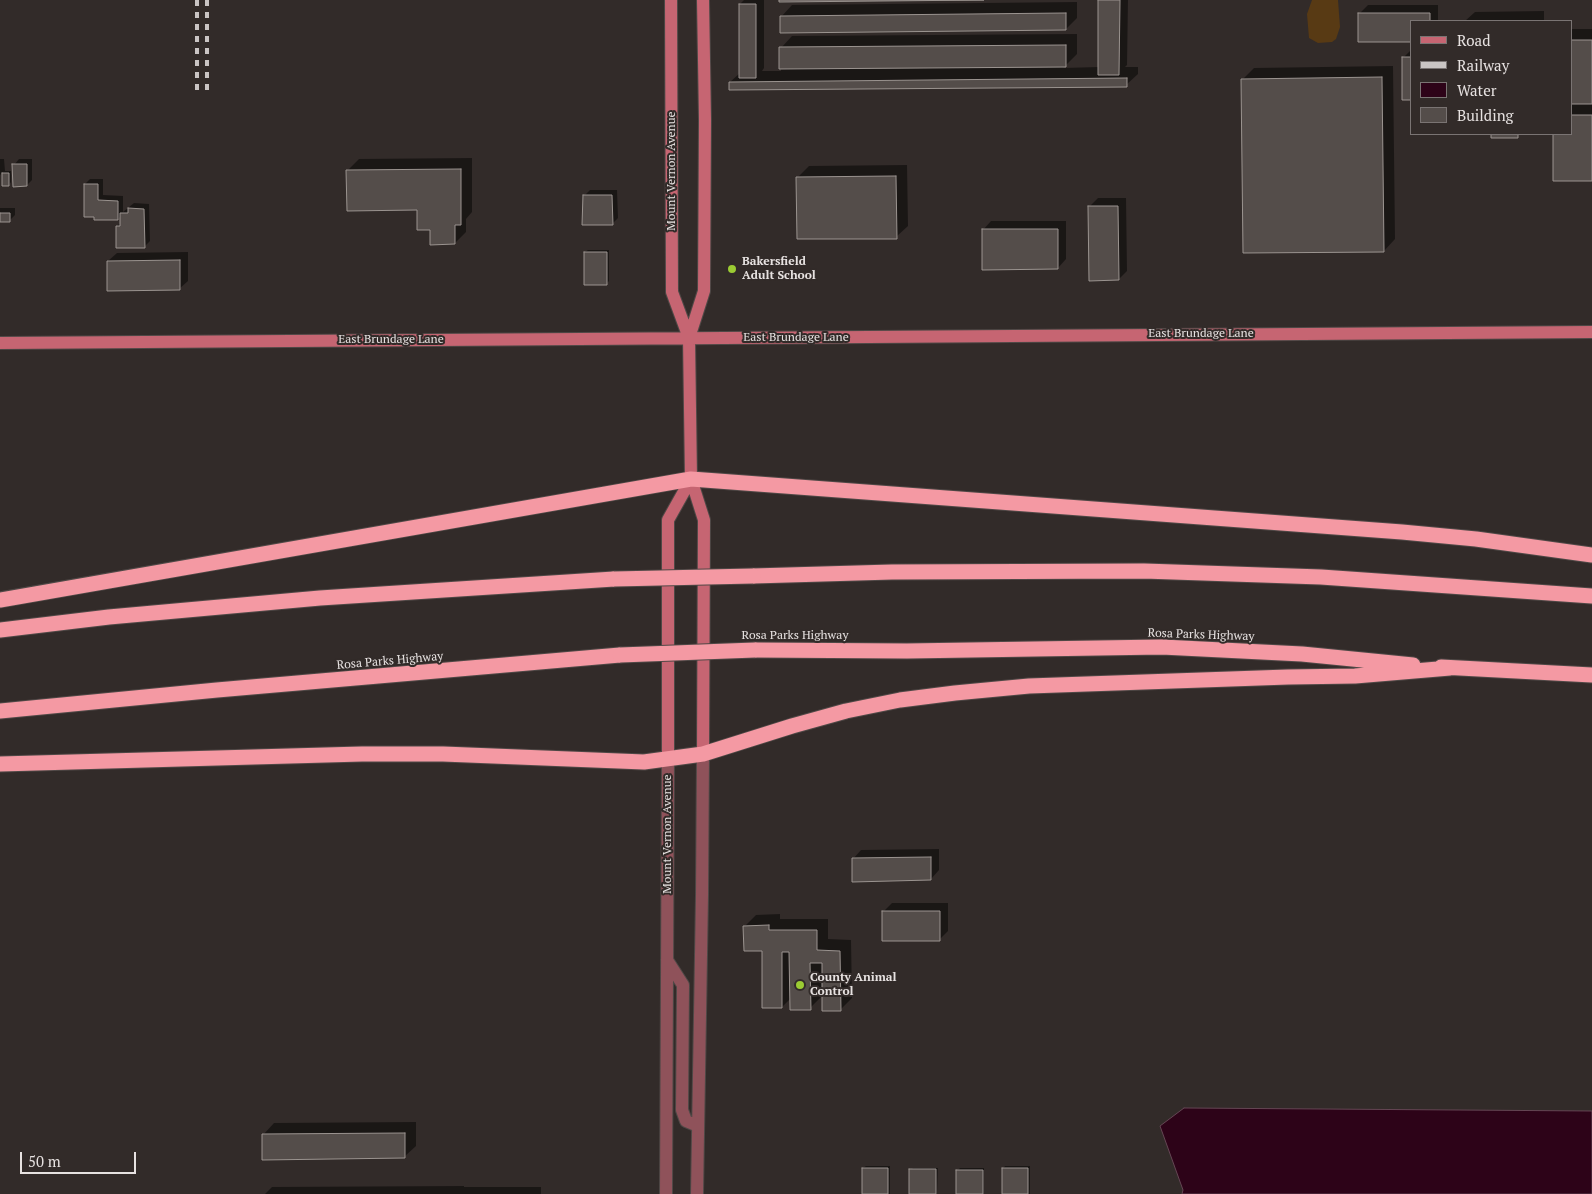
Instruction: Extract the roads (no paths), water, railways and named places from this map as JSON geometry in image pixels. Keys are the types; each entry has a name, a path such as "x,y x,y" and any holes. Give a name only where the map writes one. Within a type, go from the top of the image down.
{"highway":[{"path":"0,600 690,479 1402,532 1495,541 1592,554"},
{"path":"0,630 320,598 614,579 892,572 1144,571 1321,577 1592,596"},
{"name":"Rosa Parks Highway","path":"0,711 620,655 755,650 908,651 1162,647 1302,654 1450,668 1592,675"},
{"path":"0,764 362,754 443,754 644,762 703,754 846,711 900,700 955,693 1029,686 1355,676 1450,668"}],"main road":[{"name":"Mount Vernon Avenue","path":"671,0 672,292 689,338"},
{"name":"Mount Vernon Avenue","path":"703,0 705,120 704,291 689,338 690,479 704,520 703,754"},
{"name":"East Brundage Lane","path":"0,343 1592,332"},
{"name":"Mount Vernon Avenue","path":"668,758 668,520 690,479"}],"street":[{"name":"Mount Vernon Avenue","path":"697,1194 703,754"},
{"name":"Mount Vernon Avenue","path":"666,1194 668,758"},
{"path":"667,960 683,985 682,1110 686,1121 698,1126"}],"water":[{"path":"1184,1108 1592,1111 1592,1194 1182,1194 1183,1190 1160,1126"}],"railway":[{"path":"197,0 197,93"},
{"path":"207,0 207,94"}],"place":[{"name":"Bakersfield Adult School","path":"732,269"},
{"name":"County Animal Control","path":"800,985"}]}
